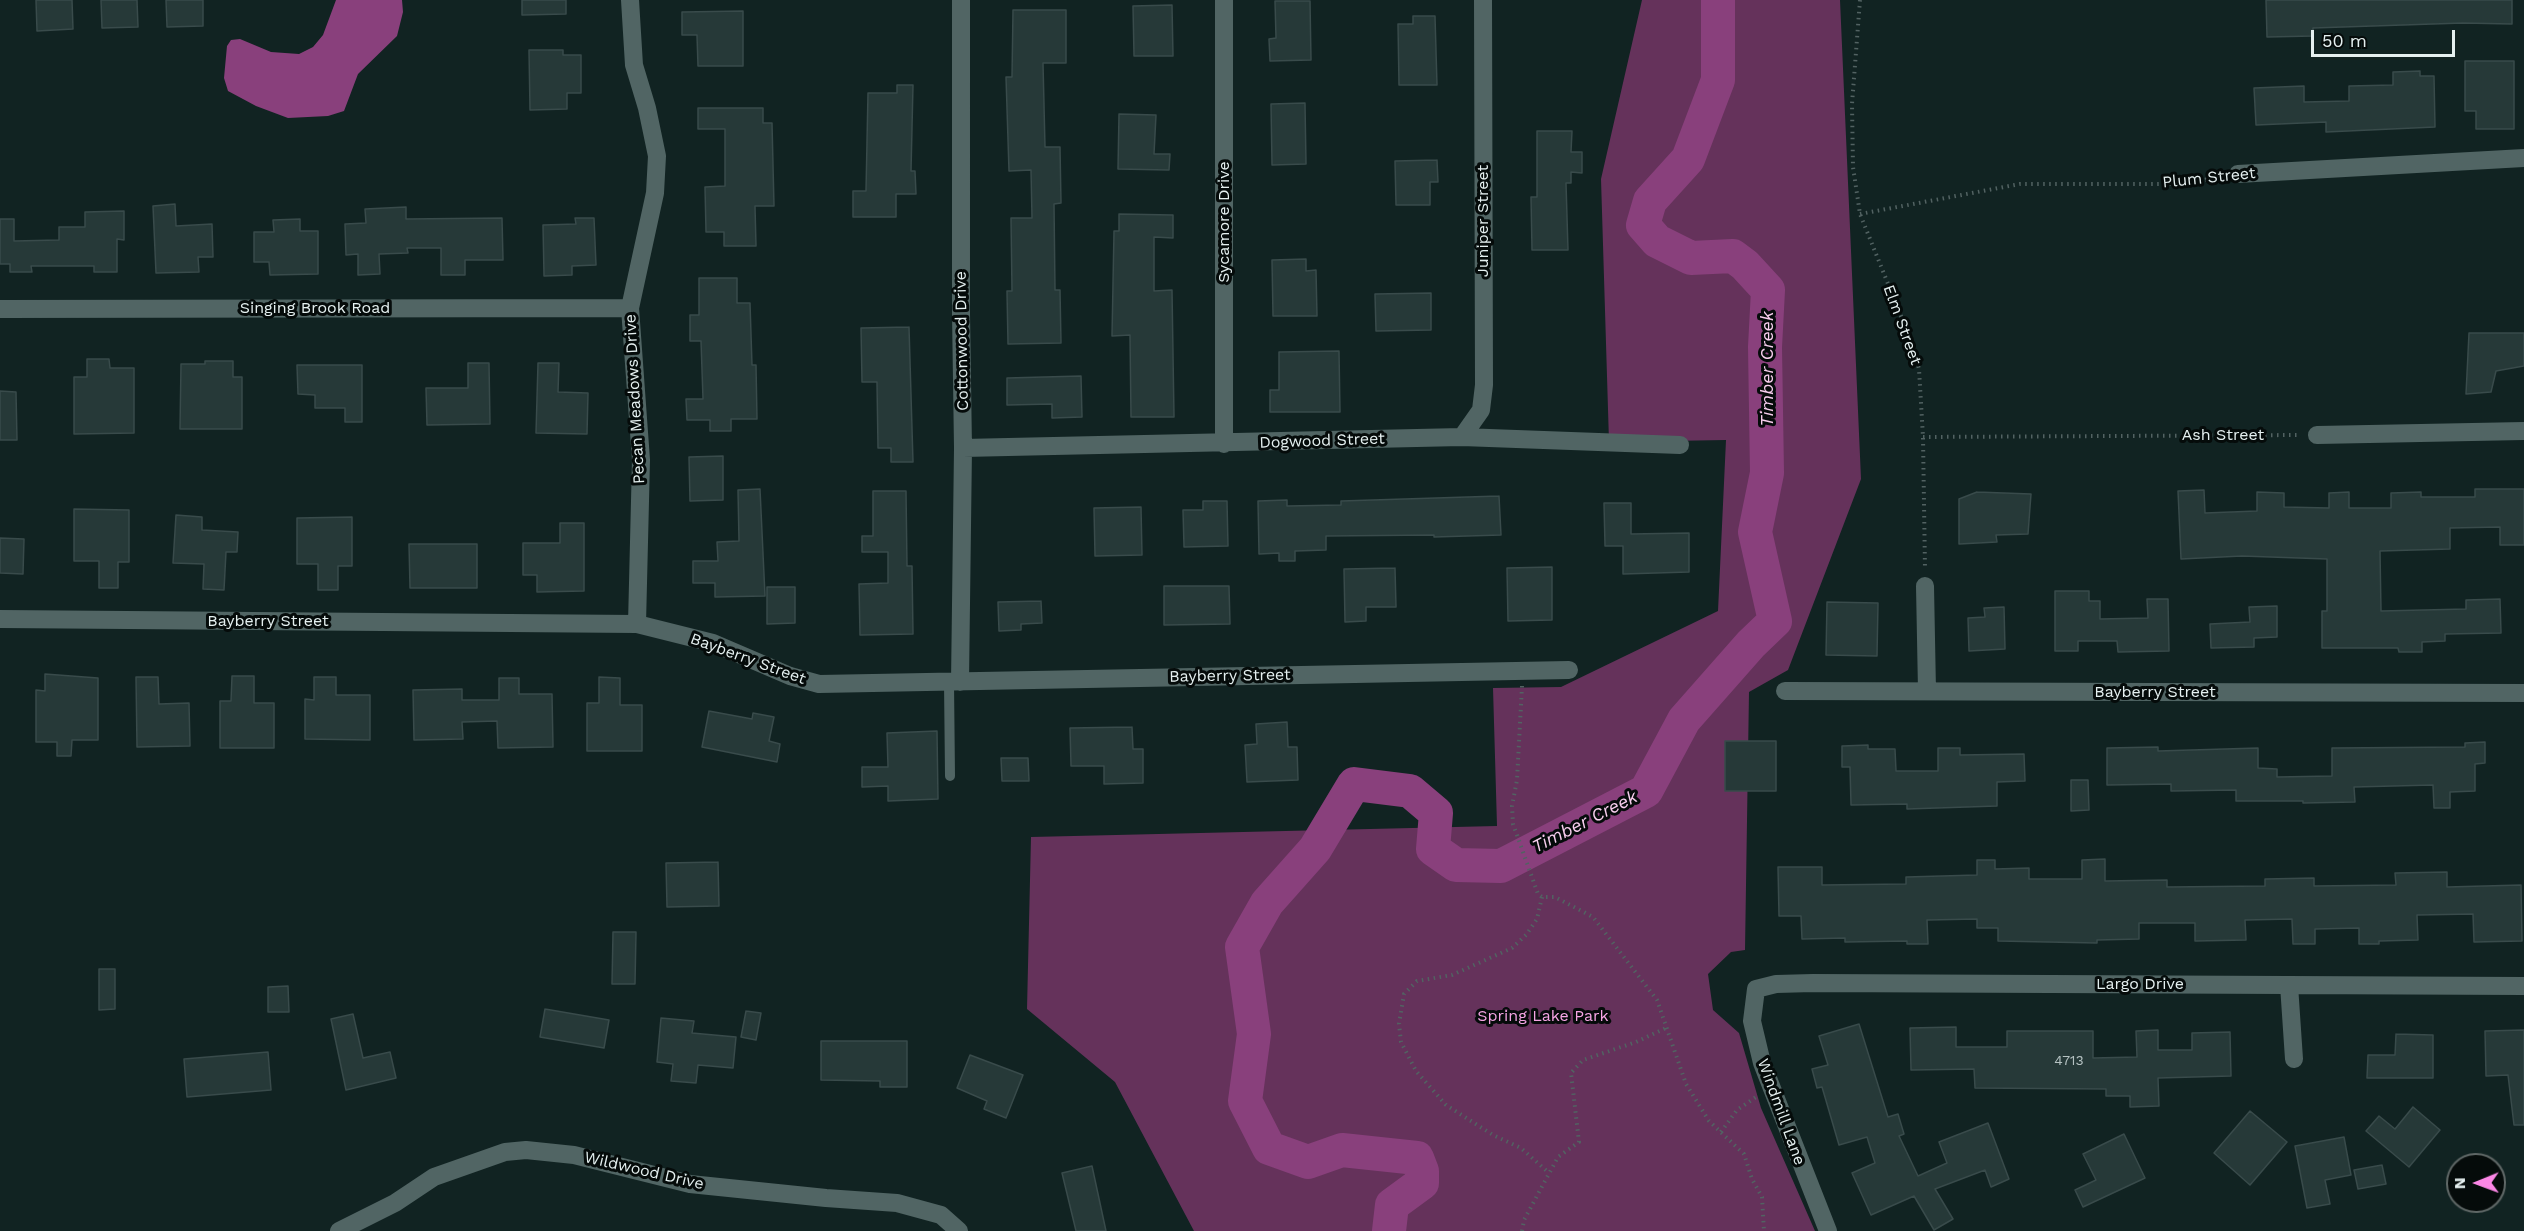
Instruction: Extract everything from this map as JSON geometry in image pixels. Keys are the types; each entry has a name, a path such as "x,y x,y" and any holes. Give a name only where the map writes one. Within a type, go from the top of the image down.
{"street":[{"name":"Pecan Meadows Drive","path":"630,0 634,65 647,108 657,156 655,193 630,308 641,460 637,624"},
{"name":"Cottonwood Drive","path":"955,682 963,448 961,0"},
{"name":"Sycamore Drive","path":"1224,0 1224,444"},
{"name":"Juniper Street","path":"1462,437 1481,410 1484,386 1483,0"},
{"name":"Plum Street","path":"2238,174 2524,158"},
{"name":"Singing Brook Road","path":"0,309 630,308"},
{"path":"2317,435 2524,431"},
{"name":"Dogwood Street","path":"963,448 1462,437 1680,445"},
{"path":"1925,586 1927,691"},
{"name":"Bayberry Street","path":"0,619 637,624 713,643 783,673 819,684 1569,670"},
{"name":"Bayberry Street","path":"1785,691 2524,693"},
{"name":"Largo Drive","path":"1756,989 1776,984 1813,982 2524,986"},
{"path":"2289,985 2294,1059"},
{"name":"Windmill Lane","path":"1756,989 1752,1021 1762,1063 1828,1231"},
{"name":"Wildwood Drive","path":"339,1231 394,1203 434,1177 505,1152 526,1150 574,1155 690,1184 897,1203 940,1215 959,1231"}],"lane":[{"path":"950,776 955,682"}],"path":[{"name":"Elm Street","path":"1860,0 1851,134 1860,213 1913,346 1919,369 1923,437 1925,586"},
{"name":"Plum Street","path":"1860,213 2020,184 2177,184 2238,174"},
{"name":"Ash Street","path":"1923,437 2317,435"},
{"path":"1521,671 1517,780 1512,806 1513,824 1538,894 1542,897 1555,897 1593,917 1657,1000 1686,1083 1709,1121 1744,1154 1752,1179 1762,1197 1764,1231"},
{"path":"1542,897 1537,919 1526,935 1512,948 1452,975 1417,981 1404,994 1399,1024 1401,1042 1416,1071 1446,1105 1492,1135 1521,1148 1549,1173"},
{"path":"1521,1231 1524,1220 1558,1158 1579,1142 1571,1073 1583,1060 1636,1042 1666,1028"},
{"path":"1721,1132 1737,1110 1771,1087"}],"green space":[{"name":"Spring Lake Park","path":"1642,0 1840,0 1861,479 1788,670 1749,692 1745,950 1731,952 1708,974 1713,1010 1739,1033 1761,1108 1815,1231 1194,1231 1115,1082 1027,1009 1031,837 1497,826 1493,688 1561,687 1718,611 1726,440 1609,442 1601,179"}],"shaded area":[{"path":"336,0 402,0 403,12 397,36 358,74 344,111 328,116 288,118 256,106 228,91 224,78 227,46 231,40 240,39 271,52 299,54 313,47 323,35"}],"building":[{"path":"36,0 72,0 73,29 37,31"},
{"path":"101,0 137,0 138,27 102,28"},
{"path":"166,0 203,0 203,26 167,27"},
{"path":"522,0 566,0 566,14 522,15"},
{"path":"2266,0 2512,0 2512,24 2463,23 2313,28 2313,36 2267,37"},
{"path":"1275,1 1310,1 1311,60 1270,61 1269,39 1276,38"},
{"path":"1172,5 1173,56 1134,56 1133,6"},
{"path":"1013,10 1066,10 1066,63 1043,63 1045,147 1060,147 1061,203 1054,204 1055,290 1060,290 1061,343 1008,344 1007,291 1012,291 1011,218 1032,218 1031,170 1009,171 1006,77 1012,77"},
{"path":"743,11 743,66 698,66 697,35 682,35 682,12"},
{"path":"1413,16 1435,16 1437,85 1399,85 1398,24 1413,24"},
{"path":"529,50 563,50 563,55 581,55 581,93 567,93 567,109 530,110"},
{"path":"2465,61 2514,61 2514,129 2476,129 2476,111 2465,111"},
{"path":"2420,71 2420,76 2434,76 2435,127 2326,132 2326,122 2256,125 2254,88 2304,86 2304,102 2349,101 2349,86 2393,85 2393,72"},
{"path":"897,85 913,85 911,171 915,171 916,194 896,194 896,217 853,217 853,191 866,191 868,93 897,93"},
{"path":"1305,103 1306,164 1272,165 1271,104"},
{"path":"698,108 763,108 763,123 772,123 774,206 755,206 756,246 724,246 724,232 706,232 705,187 725,186 725,129 698,129"},
{"path":"1119,114 1156,115 1154,154 1170,154 1169,170 1118,169"},
{"path":"1537,131 1572,131 1571,152 1582,152 1582,173 1571,172 1571,183 1566,183 1568,250 1532,250 1531,197 1537,197"},
{"path":"1437,160 1438,182 1430,182 1430,205 1396,205 1395,161"},
{"path":"175,204 176,226 212,224 213,257 198,257 199,272 156,273 153,206"},
{"path":"406,207 406,219 502,218 503,260 465,260 465,275 441,275 441,248 407,248 408,253 379,254 380,274 358,275 358,254 346,255 345,224 366,223 365,209"},
{"path":"124,211 124,240 117,239 117,272 94,272 94,266 31,266 32,272 10,272 10,264 0,264 0,219 14,219 14,241 59,240 59,227 85,227 85,212"},
{"path":"1119,214 1173,215 1173,238 1154,237 1154,291 1172,290 1174,417 1131,417 1130,335 1112,336 1114,231 1119,231"},
{"path":"575,218 594,218 596,265 572,266 572,275 544,276 543,225 576,224"},
{"path":"300,219 300,231 318,231 318,274 270,275 269,262 254,262 254,232 274,232 273,220"},
{"path":"1306,259 1306,271 1316,270 1317,316 1273,316 1272,260"},
{"path":"699,278 737,278 737,303 750,303 752,365 756,365 757,419 731,419 731,431 710,431 710,420 687,420 686,399 703,399 701,341 690,341 690,315 699,315"},
{"path":"1431,293 1431,330 1376,331 1375,294"},
{"path":"909,327 913,462 891,462 891,448 878,448 877,382 862,382 861,328"},
{"path":"2469,333 2524,333 2524,366 2496,371 2491,392 2466,394"},
{"path":"1339,351 1340,412 1270,412 1270,390 1279,390 1279,352"},
{"path":"87,359 109,359 110,368 134,368 134,433 74,434 74,377 87,377"},
{"path":"205,361 233,361 233,377 242,377 242,429 180,429 181,364 205,364"},
{"path":"468,363 489,363 490,424 427,425 426,388 468,388"},
{"path":"538,363 559,363 558,392 588,393 587,434 536,433"},
{"path":"297,365 362,365 362,422 345,422 345,408 315,408 315,395 298,394"},
{"path":"1081,376 1082,417 1052,418 1052,404 1007,405 1007,378"},
{"path":"0,391 16,392 17,440 0,440"},
{"path":"723,456 723,500 690,501 689,457"},
{"path":"760,489 765,596 715,597 715,583 693,583 693,561 718,561 717,542 739,541 738,490"},
{"path":"2475,489 2524,489 2524,545 2500,545 2500,527 2450,528 2450,549 2380,551 2381,611 2466,609 2466,600 2500,599 2501,633 2445,634 2445,641 2422,642 2422,652 2399,652 2398,648 2322,648 2322,611 2327,611 2327,559 2242,556 2181,559 2178,491 2204,490 2205,513 2257,511 2257,492 2284,493 2284,507 2329,508 2329,493 2349,492 2349,508 2391,508 2391,493 2421,492 2421,497 2475,497"},
{"path":"873,491 906,491 907,566 912,566 913,634 860,635 859,584 888,583 888,552 862,552 862,536 873,536"},
{"path":"1977,492 2031,494 2028,534 1996,535 1997,542 1959,544 1959,499"},
{"path":"1499,496 1501,535 1326,536 1326,550 1295,551 1295,561 1279,561 1279,553 1259,554 1258,501 1287,500 1287,506 1341,505 1341,501"},
{"path":"1203,501 1227,501 1228,546 1184,547 1183,510 1203,510"},
{"path":"1604,503 1631,503 1631,534 1689,533 1689,572 1623,574 1623,546 1605,546"},
{"path":"1141,507 1142,555 1095,556 1094,508"},
{"path":"74,509 129,510 129,562 118,562 118,588 99,588 99,561 74,561"},
{"path":"176,515 202,517 202,530 238,532 237,552 226,552 224,590 203,589 204,564 173,563"},
{"path":"352,517 352,566 338,566 338,590 318,590 318,564 297,564 297,518"},
{"path":"560,523 584,523 584,591 537,592 537,575 523,575 523,543 560,543"},
{"path":"0,538 24,539 23,574 0,573"},
{"path":"409,544 477,544 477,588 410,588"},
{"path":"1552,567 1552,620 1508,621 1507,568"},
{"path":"1395,568 1396,607 1366,607 1366,621 1345,622 1344,569"},
{"path":"1164,586 1229,586 1230,624 1164,625"},
{"path":"767,587 795,587 795,623 767,624"},
{"path":"2055,591 2089,591 2089,601 2100,601 2100,619 2148,618 2147,599 2168,599 2169,651 2118,652 2117,641 2078,641 2078,651 2055,651"},
{"path":"1041,601 1042,623 1021,624 1021,630 999,631 998,602"},
{"path":"1827,602 1878,603 1877,656 1826,655"},
{"path":"2277,606 2277,637 2254,638 2254,647 2211,648 2210,624 2250,622 2249,607"},
{"path":"2004,607 2005,649 1969,651 1968,618 1985,617 1984,608"},
{"path":"45,674 98,678 98,740 72,740 71,756 57,756 57,742 36,742 36,690 45,691"},
{"path":"232,676 254,676 254,703 274,703 274,748 220,748 220,701 231,701"},
{"path":"136,677 158,677 159,704 189,703 190,746 137,747"},
{"path":"314,677 336,677 336,695 370,695 370,740 305,739 305,699 314,700"},
{"path":"599,677 620,678 620,705 642,705 642,751 587,751 587,703 599,703"},
{"path":"499,678 519,678 519,694 552,694 553,747 498,748 497,721 462,722 463,739 414,740 413,690 462,689 462,700 499,700"},
{"path":"709,711 752,719 753,713 774,717 769,741 780,744 777,762 702,747"},
{"path":"1287,722 1288,747 1297,747 1298,780 1247,782 1245,745 1257,744 1256,724"},
{"path":"1132,727 1133,749 1143,749 1143,783 1104,784 1104,766 1071,766 1070,728"},
{"path":"937,731 938,799 888,801 888,786 862,787 862,767 888,767 887,733"},
{"path":"1725,741 1776,741 1776,791 1725,791"},
{"path":"2485,742 2485,763 2475,764 2475,791 2450,792 2450,808 2434,808 2433,785 2354,787 2355,802 2303,803 2303,801 2236,801 2236,790 2171,791 2171,784 2107,785 2107,748 2158,747 2158,751 2258,748 2258,768 2277,769 2277,777 2332,776 2332,748 2465,747 2465,743"},
{"path":"1868,745 1868,749 1895,749 1896,771 1938,771 1938,748 1960,748 1960,755 2024,754 2025,781 1997,782 1997,806 1907,809 1907,804 1851,805 1850,767 1842,767 1842,746"},
{"path":"1001,758 1028,758 1029,781 1002,781"},
{"path":"2071,780 2088,780 2089,810 2071,811"},
{"path":"2105,859 2105,881 2167,880 2167,887 2265,886 2265,879 2314,878 2314,886 2396,885 2395,873 2447,872 2447,887 2521,885 2522,941 2474,942 2473,914 2417,915 2418,940 2379,941 2379,944 2359,944 2359,928 2315,929 2315,944 2293,944 2292,919 2245,920 2246,940 2195,941 2195,923 2139,923 2139,939 2097,940 2097,943 1998,941 1998,928 1977,928 1977,919 1927,920 1928,944 1907,944 1907,941 1845,942 1845,938 1802,939 1801,916 1779,916 1778,867 1822,867 1822,885 1906,884 1906,877 1977,875 1977,860 1995,860 1995,869 2029,868 2029,879 2082,879 2082,860"},
{"path":"718,862 719,906 667,907 666,863"},
{"path":"613,932 636,932 635,984 612,984"},
{"path":"99,969 115,969 115,1009 99,1010"},
{"path":"288,986 289,1012 268,1012 268,987"},
{"path":"545,1009 609,1020 604,1048 540,1037"},
{"path":"746,1011 761,1013 756,1040 741,1037"},
{"path":"353,1014 363,1058 390,1052 396,1078 346,1090 331,1019"},
{"path":"661,1018 694,1021 692,1033 736,1037 733,1068 698,1065 696,1083 671,1081 673,1064 657,1062"},
{"path":"1859,1024 1888,1117 1898,1114 1904,1134 1899,1136 1918,1176 1947,1163 1939,1142 1988,1123 2009,1179 1991,1187 1985,1170 1935,1189 1953,1219 1934,1230 1914,1196 1871,1215 1852,1173 1875,1163 1867,1137 1839,1145 1822,1087 1817,1088 1812,1069 1828,1065 1819,1036"},
{"path":"1956,1027 1956,1047 2007,1047 2007,1031 2093,1031 2093,1058 2137,1057 2136,1031 2158,1030 2158,1050 2192,1050 2192,1033 2230,1032 2231,1076 2158,1078 2159,1106 2130,1107 2130,1096 2106,1096 2106,1089 1975,1088 1974,1069 1911,1070 1910,1028"},
{"path":"2524,1030 2524,1125 2514,1125 2508,1075 2486,1076 2485,1031"},
{"path":"2396,1034 2433,1035 2433,1078 2367,1078 2368,1055 2395,1055"},
{"path":"821,1041 907,1041 907,1087 880,1087 880,1081 821,1080"},
{"path":"268,1052 271,1090 187,1097 184,1059"},
{"path":"970,1055 1023,1075 1006,1118 984,1109 987,1101 957,1088"},
{"path":"2413,1107 2440,1130 2409,1167 2366,1131 2379,1116 2395,1129"},
{"path":"2250,1111 2287,1142 2250,1185 2214,1153"},
{"path":"2124,1134 2145,1178 2083,1207 2075,1190 2096,1180 2083,1154"},
{"path":"2344,1137 2351,1175 2325,1180 2330,1204 2307,1208 2295,1146"},
{"path":"2382,1165 2386,1184 2358,1189 2354,1170"},
{"path":"1092,1166 1106,1231 1076,1231 1062,1173"}],"waterway":[{"name":"Timber Creek","path":"1389,1231 1392,1205 1422,1183 1422,1171 1417,1158 1342,1150 1308,1162 1269,1148 1245,1101 1254,1034 1242,947 1267,903 1315,849 1354,784 1410,791 1436,813 1433,849 1456,865 1501,866 1646,791 1684,720 1751,644 1775,621 1755,532 1767,473 1765,347 1768,290 1745,265 1733,256 1691,258 1657,241 1643,225 1650,201 1688,159 1718,80 1718,0"}]}
